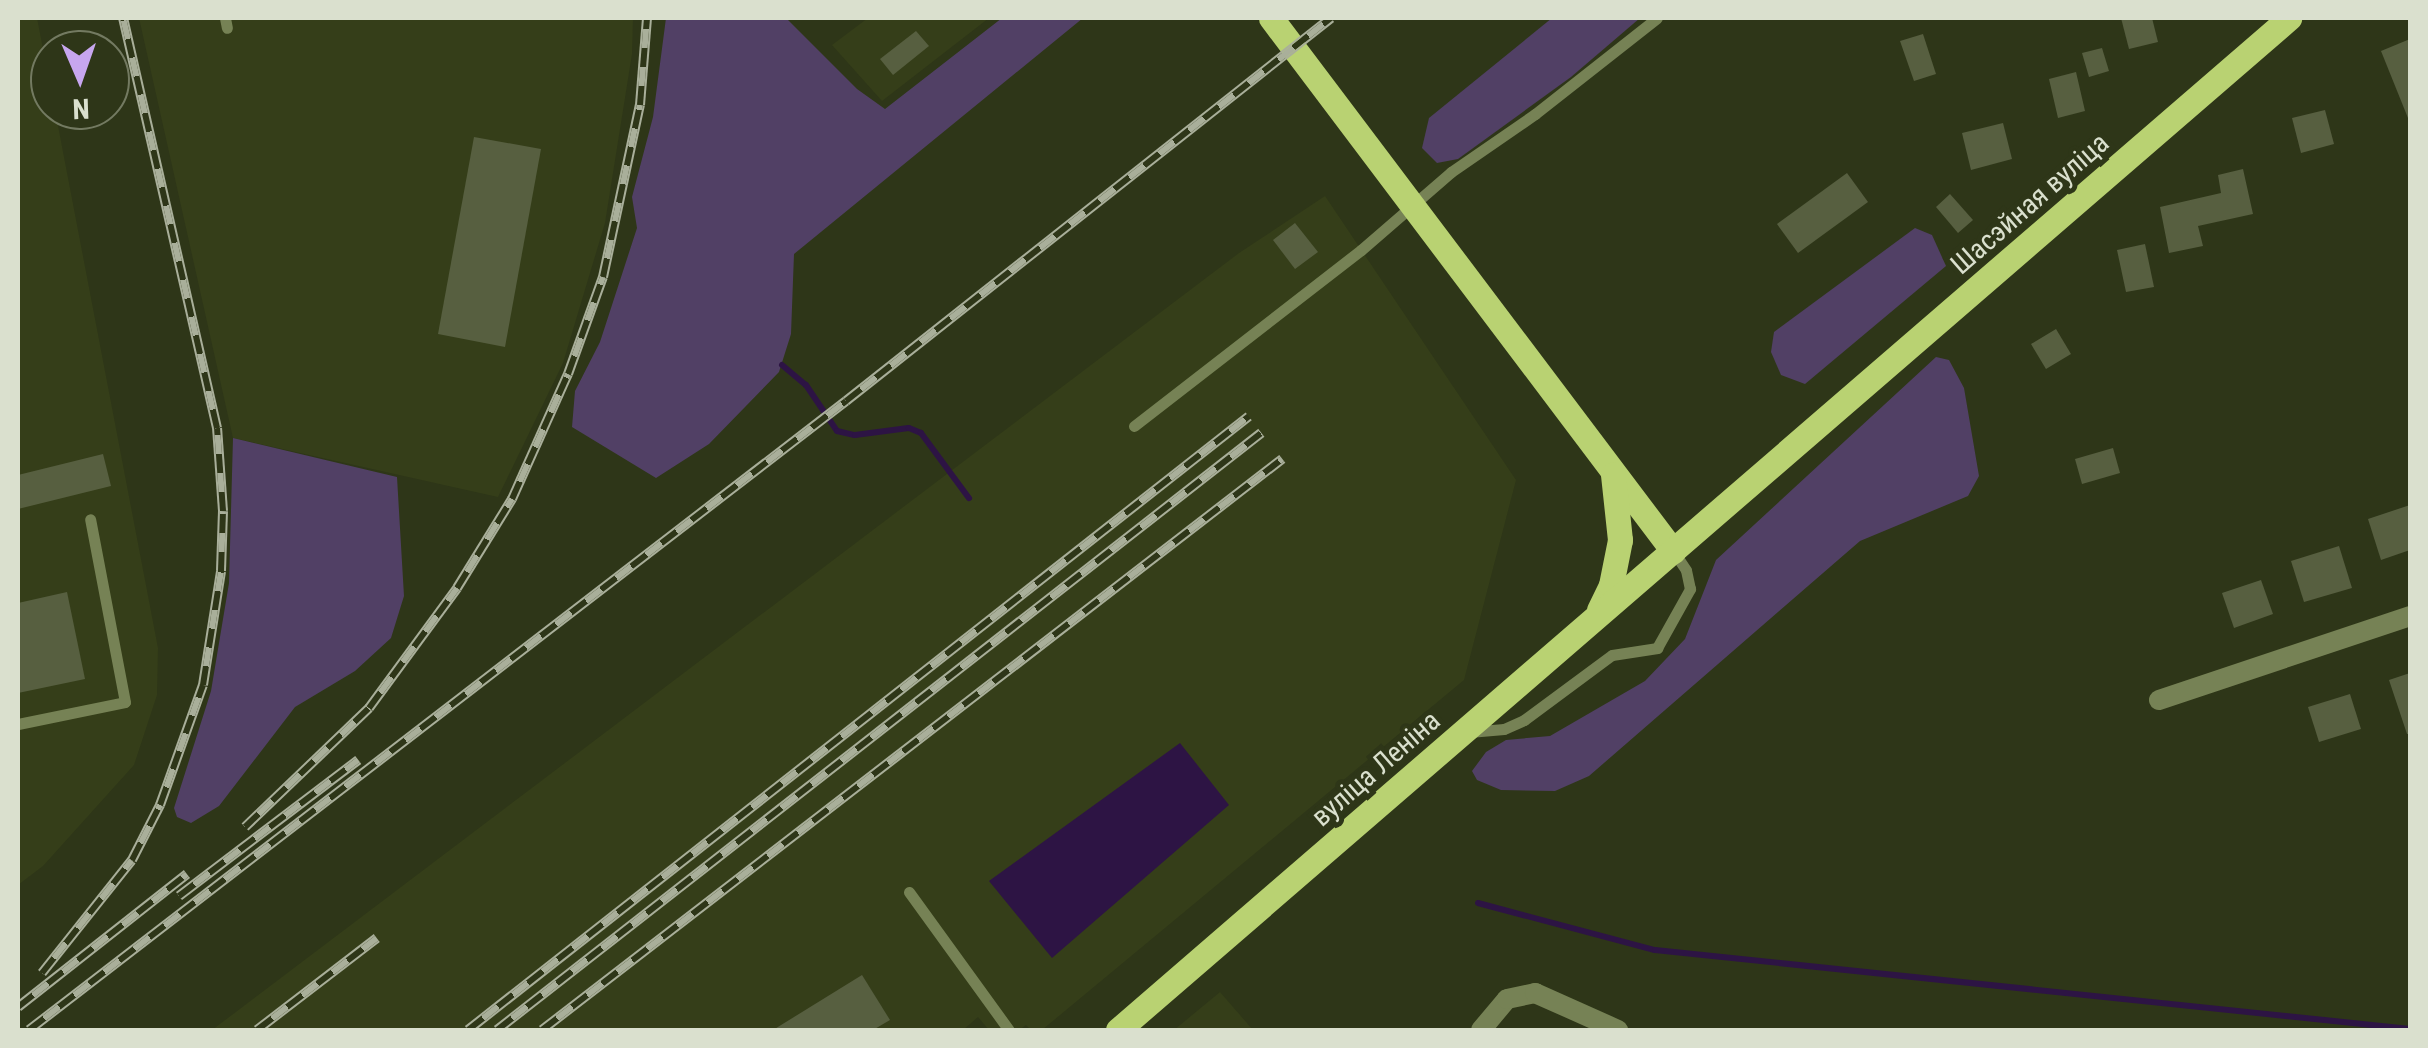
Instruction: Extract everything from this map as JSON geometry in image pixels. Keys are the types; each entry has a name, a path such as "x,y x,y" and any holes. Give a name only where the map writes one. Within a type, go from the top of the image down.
{"main road":[{"path":"1271,18 1672,552"},
{"name":"Шасэйная вуліца","path":"1672,552 2289,18"},
{"path":"1594,620 1611,585 1620,540 1612,470"},
{"name":"вуліца Леніна","path":"1119,1030 1672,552"}],"street":[{"path":"2159,700 2410,616"},
{"path":"1481,1030 1507,999 1535,994 1618,1030"}],"lane":[{"path":"1134,426 1657,18"},
{"path":"18,724 125,702 90,519"},
{"path":"1464,732 1504,729 1524,720 1612,654 1657,648 1690,589 1686,570 1672,552"},
{"path":"909,892 1009,1030"}],"shaded area":[{"path":"18,18 37,18 39,30 30,30 30,130 59,130 158,648 157,695 134,765 43,866 18,885"},
{"path":"139,18 633,18 632,54 605,223 563,363 498,497 233,438"},
{"path":"666,18 786,18 857,89 885,109 1002,18 1083,18 794,254 791,334 779,372 709,444 656,478 572,427 575,391 600,342 637,228 632,197 653,117"},
{"path":"868,18 989,18 882,101 832,45"},
{"path":"1552,18 1640,18 1571,77 1458,159 1437,163 1422,148 1429,118"},
{"path":"1325,196 1516,480 1464,680 1042,1030 1031,1030 1026,1025 1019,1030 989,1030 978,1017 963,1030 212,1030 1239,253"},
{"path":"1915,228 1932,235 1946,266 1805,384 1781,375 1771,352 1774,332"},
{"path":"1936,357 1949,360 1964,388 1979,476 1968,496 1860,541 1589,776 1555,791 1501,790 1477,780 1472,771 1486,752 1506,740 1550,736 1645,681 1685,639 1716,560"},
{"path":"233,438 397,477 404,596 391,638 355,671 295,707 219,806 191,823 177,817 174,808 211,691 229,583"},
{"path":"1180,743 1229,805 1052,958 989,881"},
{"path":"1220,992 1253,1030 1174,1030"}],"building":[{"path":"2121,18 2152,18 2158,42 2129,49"},
{"path":"916,31 929,46 893,75 880,59"},
{"path":"1923,34 1936,74 1914,81 1900,41"},
{"path":"2410,39 2410,123 2381,51"},
{"path":"2102,48 2109,71 2089,77 2082,53"},
{"path":"2076,72 2085,111 2058,118 2049,79"},
{"path":"2325,110 2334,144 2301,153 2292,118"},
{"path":"2003,123 2012,159 1971,170 1962,133"},
{"path":"474,137 541,149 505,347 438,334"},
{"path":"2243,169 2253,214 2198,226 2203,246 2169,253 2160,207 2221,193 2218,175"},
{"path":"1847,173 1868,202 1798,253 1777,224"},
{"path":"1950,194 1973,220 1958,233 1936,207"},
{"path":"1295,223 1318,252 1295,269 1273,240"},
{"path":"2145,244 2154,287 2126,292 2117,250"},
{"path":"2056,329 2071,354 2046,369 2031,344"},
{"path":"2113,448 2120,473 2082,484 2075,459"},
{"path":"103,454 111,486 18,509 18,475"},
{"path":"2410,505 2410,550 2381,560 2368,519"},
{"path":"2339,546 2352,588 2304,602 2291,561"},
{"path":"2261,580 2273,614 2234,628 2222,593"},
{"path":"67,592 85,679 18,693 18,603"},
{"path":"2410,673 2410,734 2407,734 2389,680"},
{"path":"2350,694 2361,729 2319,742 2308,707"},
{"path":"862,975 890,1020 873,1030 773,1030"}],"waterway":[{"path":"782,365 806,385 837,431 855,435 909,428 921,433 969,498"},
{"path":"1478,903 1655,950 2410,1029"}],"railway":[{"path":"42,973 132,860 160,805 203,685 221,571 223,511 217,428 123,18"},
{"path":"245,827 369,708 457,588 512,499 568,374 603,277 640,105 647,18"},
{"path":"29,1030 846,401 1331,18"},
{"path":"468,1030 1249,416"},
{"path":"497,1030 1261,433"},
{"path":"542,1030 1282,459"},
{"path":"179,896 358,760"},
{"path":"18,1007 187,874"},
{"path":"257,1030 377,938"}]}
